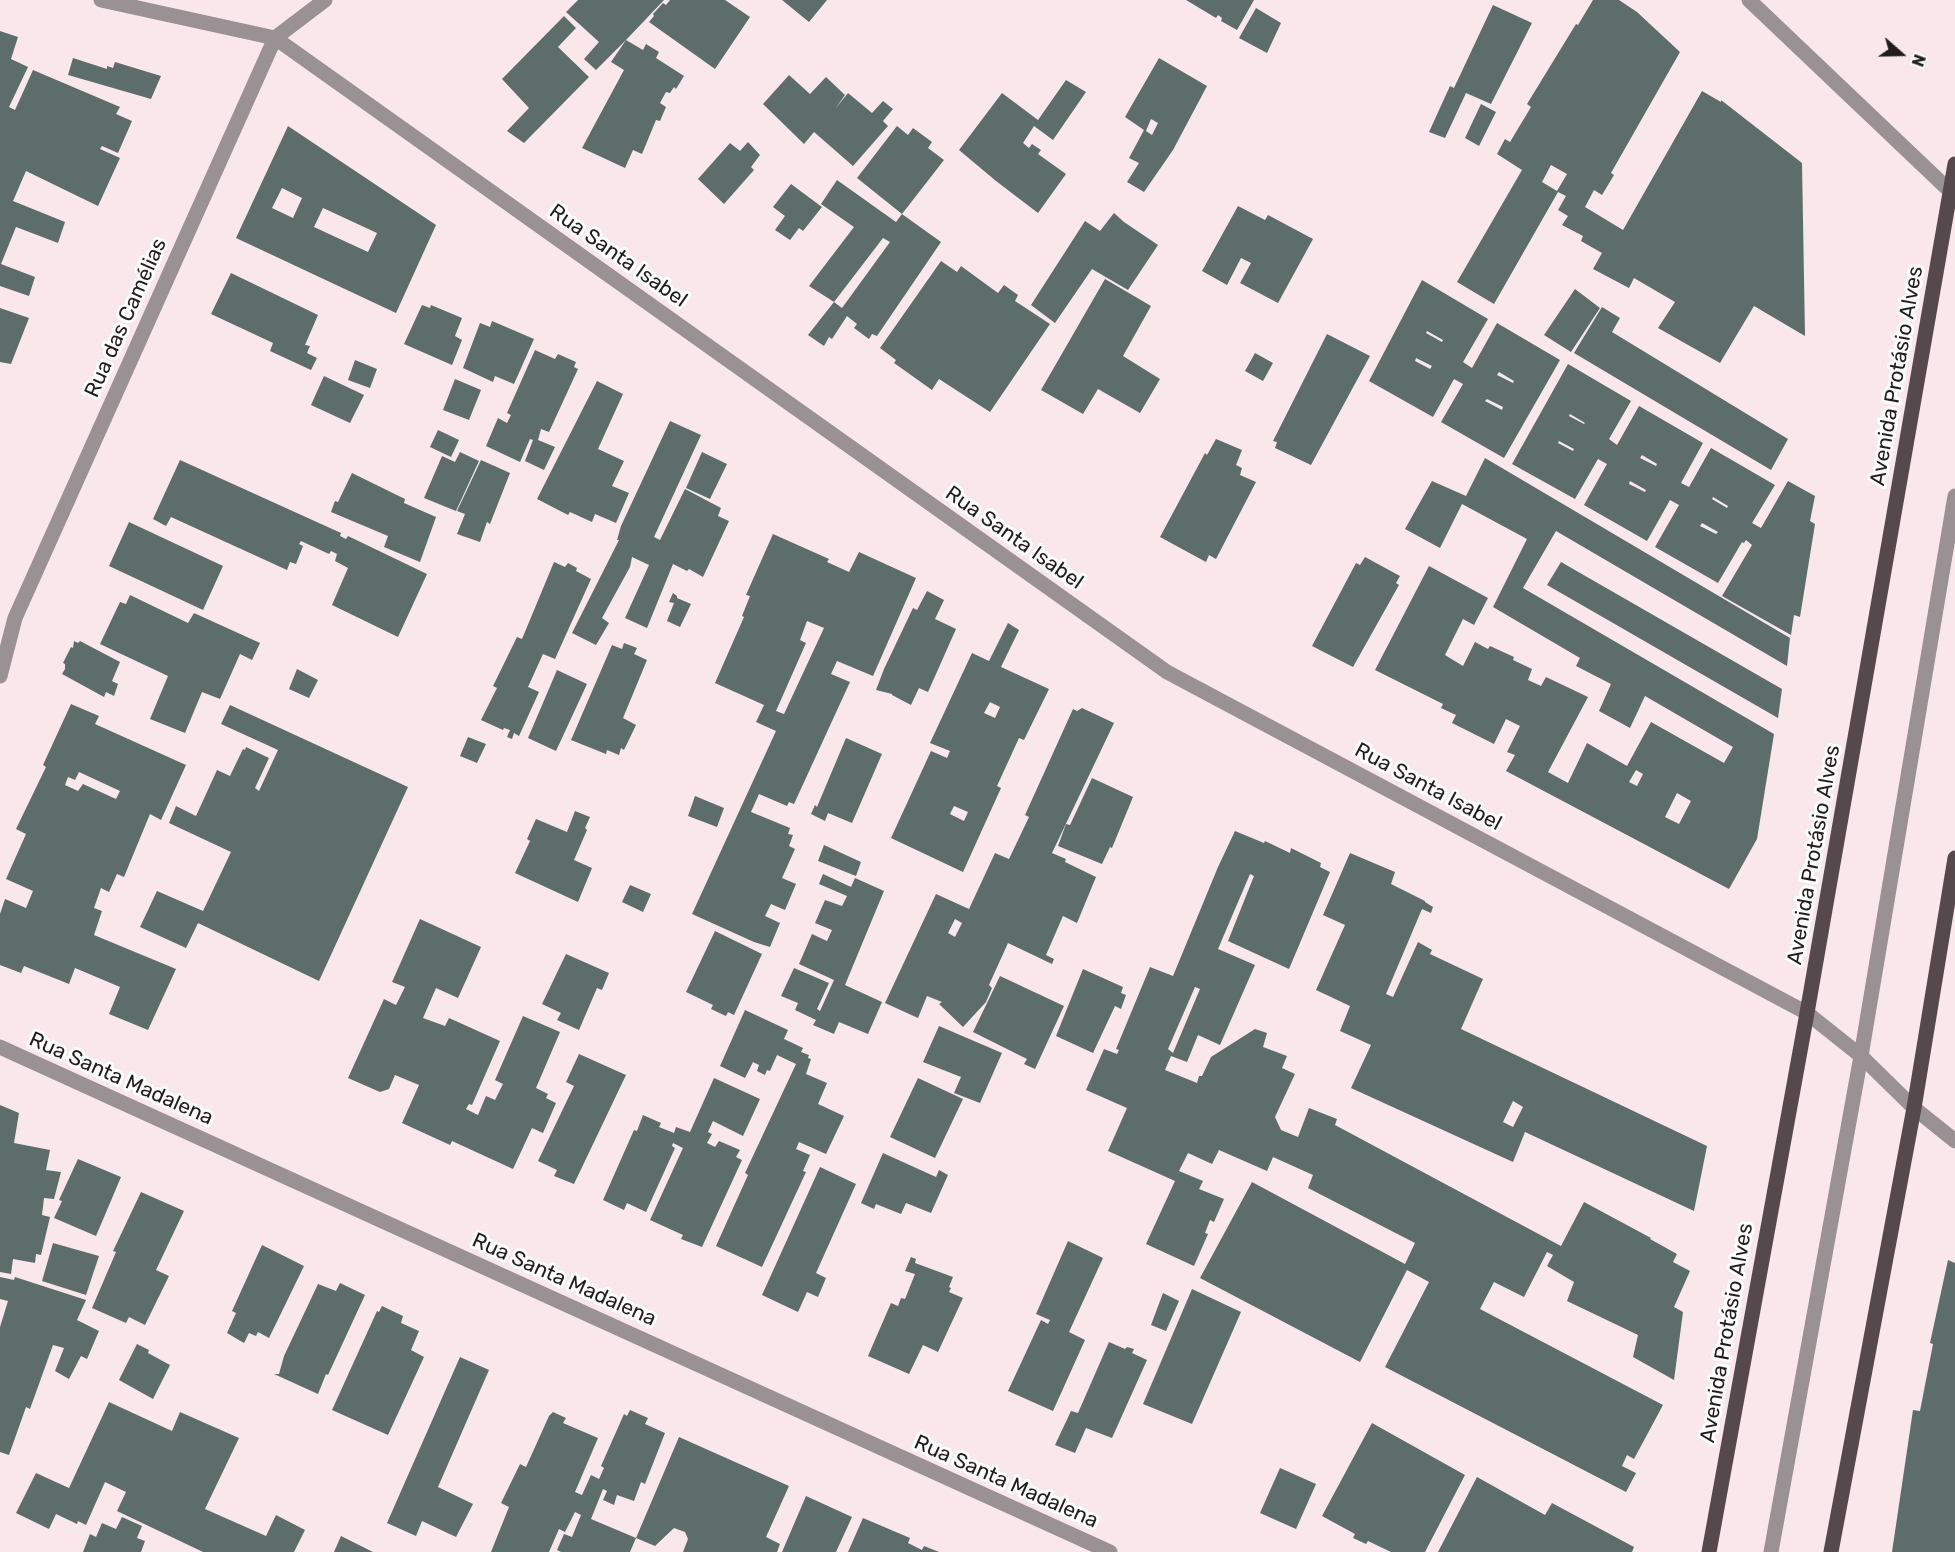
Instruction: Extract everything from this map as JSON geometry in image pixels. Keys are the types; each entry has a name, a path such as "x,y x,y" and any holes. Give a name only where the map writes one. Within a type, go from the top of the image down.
{"main road":[{"name":"Avenida Protásio Alves","path":"1709,1552 1807,1013 1955,164"},
{"path":"1831,1552 1914,1108 1955,858"}],"street":[{"name":"Rua Santa Isabel","path":"101,0 275,38 1167,672 1807,1013 1861,1056 1914,1108 1955,1141"},
{"name":"Rua das Camélias","path":"0,676 15,618 275,38 325,0"},
{"path":"1749,0 1950,191"},
{"path":"1771,1552 1861,1056 1955,496"},
{"name":"Rua Santa Madalena","path":"0,1047 1110,1552"}],"building":[{"path":"578,0 664,0 596,70 584,59 599,42 566,12"},
{"path":"670,0 725,0 750,17 715,69 649,22 663,3 666,5"},
{"path":"782,0 827,0 809,22"},
{"path":"1186,0 1254,0 1237,30 1221,21 1222,18 1218,15 1216,18"},
{"path":"1593,0 1619,0 1637,12 1680,52 1611,173 1614,175 1602,195 1594,190 1585,207 1623,230 1702,91 1721,102 1721,100 1802,163 1805,336 1754,306 1720,363 1658,328 1675,302 1634,278 1629,288 1593,269 1602,253 1581,241 1583,236 1562,225 1568,216 1558,210 1566,196 1558,192 1494,304 1457,282 1522,170 1497,154 1505,139 1510,142 1531,107 1527,104 1576,24 1578,25","holes":["1551,165 1567,174 1557,191 1542,182"]},
{"path":"1493,5 1532,23 1491,104 1466,93 1445,138 1429,132 1450,86 1454,88"},
{"path":"1256,8 1281,23 1267,53 1239,38"},
{"path":"564,16 576,28 558,47 589,77 524,143 507,131 529,108 502,79"},
{"path":"0,31 18,37 11,59 28,67 9,107 15,110 33,70 120,107 116,114 132,121 118,153 102,146 100,149 120,158 98,206 26,171 13,201 65,222 58,243 16,227 1,264 35,277 29,296 0,286"},
{"path":"626,40 643,50 646,44 659,52 656,58 684,76 676,89 674,87 670,93 666,92 660,103 666,107 660,121 656,120 642,154 633,150 625,168 582,148 624,70 611,62"},
{"path":"73,58 107,69 107,66 113,68 115,62 161,76 151,99 68,75"},
{"path":"1159,58 1207,86 1173,150 1144,192 1127,182 1139,163 1129,158 1144,130 1125,117","holes":["1151,119 1158,123 1152,135 1146,131"]},
{"path":"789,75 810,94 826,77 845,95 835,109 848,93 872,113 883,101 893,109 883,121 888,126 853,166 814,132 804,144 763,104"},
{"path":"1066,80 1086,92 1053,140 1034,126 1023,143 1029,148 1032,144 1041,150 1038,154 1066,174 1038,213 959,150 1002,93 1038,120"},
{"path":"1481,104 1496,112 1479,146 1465,138"},
{"path":"288,126 436,225 396,313 236,238","holes":["282,188 302,198 293,218 272,208","323,208 377,233 368,252 314,227"]},
{"path":"897,126 908,135 913,128 932,142 928,148 944,160 902,214 857,178"},
{"path":"748,142 760,155 751,167 754,170 724,204 698,179 730,143 740,151"},
{"path":"837,180 896,222 902,214 941,242 877,336 872,334 869,339 854,328 857,324 847,316 832,339 829,337 824,346 808,335 834,302 809,286 854,227 821,204","holes":["883,238 890,242 842,308 834,302"]},
{"path":"791,184 822,207 803,231 799,228 790,240 775,230 785,216 773,207"},
{"path":"1238,206 1265,220 1268,215 1313,239 1278,303 1240,283 1251,263 1241,258 1227,285 1202,271"},
{"path":"1114,213 1158,245 1128,290 1092,269 1055,323 1031,305 1085,221 1100,231"},
{"path":"941,261 957,272 961,266 998,293 1004,285 1018,295 1015,301 1050,324 990,412 939,379 932,390 894,363 896,360 880,348"},
{"path":"231,273 318,315 305,345 310,346 307,353 317,358 311,370 270,351 273,343 211,314"},
{"path":"1105,279 1151,306 1123,356 1160,379 1140,413 1098,389 1083,414 1041,390"},
{"path":"1422,280 1488,319 1463,362 1472,368 1497,323 1560,360 1504,458 1441,422 1463,384 1454,379 1433,417 1369,381","holes":["1427,331 1443,340 1442,342 1426,333","1416,358 1432,366 1430,369 1415,361","1499,372 1514,381 1513,383 1497,375","1487,399 1503,407 1502,410 1485,401"]},
{"path":"1575,289 1600,308 1571,352 1544,335"},
{"path":"422,305 430,308 431,305 462,318 455,336 462,340 452,365 404,344"},
{"path":"1602,307 1620,318 1612,332 1788,439 1771,470 1574,353"},
{"path":"0,308 29,318 11,364 0,362"},
{"path":"492,321 534,339 514,384 495,376 493,382 463,368 480,323 490,327"},
{"path":"1327,334 1370,356 1311,465 1275,448 1277,442 1273,441"},
{"path":"535,350 555,359 558,354 576,362 574,367 578,369 549,432 541,429 538,440 555,447 544,470 525,461 533,440 530,439 520,462 486,446 498,418 507,423 511,415 507,413"},
{"path":"1255,353 1273,363 1263,381 1245,371"},
{"path":"355,360 377,369 370,388 348,380"},
{"path":"1568,364 1631,401 1609,439 1617,445 1639,406 1703,443 1681,483 1689,487 1711,448 1775,485 1752,523 1761,528 1788,481 1815,496 1810,521 1815,524 1800,617 1794,615 1791,635 1722,596 1752,545 1746,540 1742,542 1718,583 1655,547 1679,505 1670,500 1647,541 1584,505 1607,464 1598,459 1575,499 1512,464","holes":["1570,414 1585,423 1584,424 1569,416","1559,441 1574,449 1573,451 1558,443","1642,455 1657,464 1656,466 1640,458","1630,481 1646,490 1645,492 1629,484","1713,497 1728,506 1727,508 1712,499","1702,523 1718,532 1716,534 1700,526"]},
{"path":"324,376 364,395 350,423 311,405"},
{"path":"455,379 481,390 469,420 443,410"},
{"path":"597,381 623,394 598,449 624,461 612,486 629,493 616,523 595,514 592,522 570,512 568,515 537,499"},
{"path":"670,421 701,435 654,537 660,540 685,489 721,508 718,516 729,521 703,577 673,564 647,628 625,618 649,565 632,557 630,567 602,618 609,623 596,645 572,633 619,540 617,540 621,526"},
{"path":"438,430 459,440 451,457 430,447"},
{"path":"1216,439 1242,450 1236,465 1242,468 1240,475 1256,482 1216,559 1209,555 1206,562 1160,537 1205,453 1207,455"},
{"path":"460,452 479,461 456,511 424,498 442,456 455,462"},
{"path":"702,452 727,464 710,499 686,488"},
{"path":"1485,458 1790,638 1787,666 1556,531 1523,588 1774,734 1757,839 1729,889 1506,771 1515,755 1507,752 1520,726 1506,719 1494,744 1452,723 1456,715 1441,708 1443,704 1375,670 1429,566 1488,598 1474,625 1463,619 1445,655 1463,666 1475,642 1488,649 1490,646 1514,657 1513,660 1532,669 1528,680 1541,686 1546,677 1588,697 1548,772 1568,783 1587,743 1627,766 1651,722 1724,763 1733,747 1645,696 1630,728 1599,711 1611,684 1576,666 1580,658 1493,607 1527,539 1462,504 1440,548 1405,529 1432,481 1466,496","holes":["1636,770 1643,774 1637,786 1629,782","1677,793 1691,801 1679,824 1665,817"]},
{"path":"180,460 341,533 340,536 346,539 348,536 427,574 398,637 332,605 348,568 335,561 337,554 331,551 329,554 301,541 299,544 303,546 296,564 290,562 287,570 171,517 166,526 153,519"},
{"path":"481,460 510,473 490,524 487,522 480,542 457,534 465,514 457,511"},
{"path":"352,473 405,499 404,503 436,517 420,562 384,547 388,536 331,512"},
{"path":"129,522 223,566 203,610 109,566"},
{"path":"773,534 829,559 827,562 849,572 859,552 916,578 873,676 837,661 831,674 850,682 794,804 789,802 787,806 759,794 751,812 790,828 788,834 793,835 789,846 795,849 782,878 796,884 785,910 771,904 765,916 780,923 770,947 692,914 776,731 756,722 764,705 715,683 744,617 742,616 750,596 746,595","holes":["807,621 824,628 784,714 776,711 806,643 800,640"]},
{"path":"1365,557 1400,576 1396,583 1399,585 1353,667 1312,646 1356,563 1360,565"},
{"path":"554,562 565,567 568,563 577,568 576,571 591,579 555,659 543,654 528,687 539,692 519,736 514,733 512,739 507,737 510,730 504,728 503,730 481,720 497,688 493,686 517,637 522,639"},
{"path":"1561,562 1782,689 1778,718 1547,585"},
{"path":"927,591 944,600 935,619 956,629 928,692 919,688 911,705 892,694 876,690 913,608 917,610"},
{"path":"673,593 677,598 691,604 680,627 667,621 674,603 669,602"},
{"path":"130,595 188,623 194,613 260,643 252,660 240,654 220,699 202,692 185,733 150,719 168,676 100,644 120,602 126,604"},
{"path":"1008,623 1019,630 1001,667 1049,689 1024,740 1019,738 997,786 1001,788 963,872 891,838 931,751 947,758 950,751 930,743 972,653 989,661","holes":["990,702 1000,707 995,718 984,713","954,806 968,812 964,821 950,814"]},
{"path":"74,641 78,643 80,641 120,662 112,681 118,684 114,696 106,692 104,697 62,674 65,669 63,663 71,647 73,648"},
{"path":"624,643 637,648 634,654 647,660 623,718 636,725 624,750 621,748 619,755 607,750 606,754 571,740 612,645 622,649"},
{"path":"297,669 318,680 309,698 289,689"},
{"path":"557,670 587,684 556,751 528,738"},
{"path":"71,704 99,716 95,724 186,765 161,820 150,814 124,877 117,874 109,892 101,888 94,908 102,911 94,935 176,969 148,1030 109,1014 120,987 75,968 69,984 24,966 21,973 0,965 0,914 5,899 26,908 33,891 6,879 26,834 16,829 46,767 43,765","holes":["79,772 120,791 116,799 83,784 78,791 65,785 68,777 75,780"]},
{"path":"230,705 408,787 319,981 198,923 186,948 140,927 157,891 203,911 231,852 169,823 176,806 196,816 217,770 230,776 246,747 269,758 255,788 259,791 278,750 221,724"},
{"path":"1082,708 1114,723 1052,853 1096,877 1077,923 1063,916 1046,955 1054,959 1052,964 1008,943 989,985 992,988 986,1002 963,1027 939,1004 942,1002 927,996 918,1018 885,1003 936,894 969,909 995,853 1009,859 1029,817 1025,815 1073,709 1077,711","holes":["955,919 962,923 955,937 948,933"]},
{"path":"468,737 486,744 477,763 460,756"},
{"path":"846,738 882,754 852,823 828,813 825,821 811,814 815,805 817,807"},
{"path":"1092,778 1133,797 1112,848 1110,847 1102,864 1058,846 1066,824 1070,825"},
{"path":"695,796 724,808 717,827 688,816"},
{"path":"575,811 590,817 574,860 592,868 578,902 515,873 530,841 527,839 536,819 567,832"},
{"path":"1235,831 1264,843 1265,841 1290,853 1291,848 1321,863 1320,867 1330,872 1289,969 1228,941 1254,876 1250,874 1218,949 1255,965 1220,1045 1198,1035 1187,1062 1171,1056 1165,1070 1197,1083 1211,1057 1255,1029 1267,1033 1263,1047 1287,1056 1282,1068 1295,1074 1275,1117 1281,1130 1298,1137 1309,1108 1337,1119 1335,1125 1561,1246 1584,1202 1677,1254 1673,1262 1690,1271 1674,1307 1683,1312 1674,1380 1633,1357 1638,1335 1567,1301 1574,1282 1547,1266 1553,1255 1547,1252 1524,1297 1494,1282 1480,1309 1663,1405 1634,1459 1627,1455 1622,1466 1636,1473 1626,1492 1385,1367 1429,1282 1407,1270 1360,1362 1200,1278 1252,1182 1405,1264 1415,1243 1308,1188 1313,1175 1273,1157 1267,1171 1219,1150 1212,1164 1188,1153 1179,1171 1203,1181 1199,1189 1224,1199 1214,1222 1210,1220 1205,1233 1208,1234 1194,1266 1146,1244 1175,1181 1108,1151 1127,1108 1086,1090 1104,1049 1117,1054 1119,1050 1116,1049 1150,967 1173,976","holes":["1195,987 1200,989 1173,1053 1168,1049"]},
{"path":"824,845 861,862 856,876 818,861"},
{"path":"1350,853 1395,872 1391,884 1433,907 1431,913 1422,909 1386,994 1393,997 1418,942 1432,950 1430,954 1483,979 1461,1029 1707,1146 1694,1211 1525,1132 1513,1162 1351,1088 1371,1045 1340,1031 1350,1006 1316,990 1345,925 1323,915","holes":["1513,1101 1523,1107 1513,1127 1503,1122"]},
{"path":"823,874 851,887 855,878 884,891 845,985 882,1002 868,1034 839,1022 834,1034 813,1025 816,1020 795,1010 798,1003 781,996 794,968 829,983 817,1009 820,1011 834,980 799,964 812,934 827,941 832,930 815,923 825,900 842,906 847,896 819,884"},
{"path":"630,885 651,894 643,912 622,902"},
{"path":"420,919 481,947 458,998 436,988 423,1018 445,1026 449,1018 500,1041 472,1105 469,1104 466,1109 478,1115 486,1096 495,1100 503,1084 495,1080 523,1016 560,1032 536,1088 548,1094 546,1098 556,1103 543,1133 532,1128 513,1169 452,1141 450,1145 402,1123 419,1085 395,1075 389,1089 380,1092 348,1078 384,999 396,1005 405,987 392,982"},
{"path":"715,931 762,954 734,1015 728,1012 726,1016 711,1009 713,1005 686,992"},
{"path":"566,954 609,973 602,990 597,988 579,1030 557,1020 561,1013 542,1004"},
{"path":"1083,969 1123,987 1121,993 1126,995 1121,1009 1115,1006 1093,1053 1056,1036"},
{"path":"1000,976 1064,1006 1035,1069 1024,1064 1027,1059 973,1032"},
{"path":"745,1010 788,1030 784,1039 803,1048 801,1052 809,1055 808,1058 811,1059 806,1074 827,1083 818,1104 844,1116 826,1154 799,1142 796,1149 810,1155 803,1171 806,1172 762,1267 716,1246 748,1175 745,1173 796,1064 777,1055 770,1071 767,1070 765,1075 757,1071 759,1065 753,1062 745,1078 720,1066"},
{"path":"939,1026 1002,1053 980,1103 954,1093 961,1077 923,1062"},
{"path":"579,1054 626,1075 574,1184 554,1176 557,1170 538,1161 574,1086 566,1082"},
{"path":"714,1078 760,1099 743,1136 713,1121 708,1132 712,1134 707,1143 715,1147 719,1141 740,1150 736,1157 742,1160 702,1247 681,1239 683,1235 650,1220 683,1148 673,1143 672,1146 675,1148 646,1212 627,1203 624,1210 603,1200 643,1115 661,1123 659,1127 674,1133 676,1127 690,1132"},
{"path":"918,1078 963,1099 935,1158 890,1137"},
{"path":"0,1105 19,1113 14,1143 50,1150 46,1170 61,1172 54,1199 44,1198 42,1215 50,1217 41,1255 36,1254 35,1263 13,1259 11,1274 0,1272"},
{"path":"883,1153 936,1177 939,1170 948,1175 931,1213 906,1203 901,1214 876,1204 874,1209 861,1203"},
{"path":"78,1159 121,1177 96,1236 54,1218 62,1201 59,1200"},
{"path":"820,1167 856,1184 816,1273 826,1278 818,1297 807,1292 798,1312 762,1295"},
{"path":"141,1192 184,1211 156,1270 169,1276 145,1325 129,1317 126,1323 92,1308 116,1252 113,1251"},
{"path":"1068,1241 1103,1258 1069,1332 1085,1340 1053,1411 1008,1391 1041,1320 1048,1324 1050,1320 1036,1314"},
{"path":"53,1243 99,1256 86,1295 42,1281"},
{"path":"262,1245 304,1266 269,1338 258,1332 256,1336 249,1333 244,1343 227,1333 236,1313 232,1311"},
{"path":"911,1257 916,1259 915,1263 953,1277 949,1292 963,1298 938,1352 923,1345 909,1374 868,1356 891,1303 898,1306 901,1298 905,1299 915,1274 905,1271"},
{"path":"1948,1260 1955,1263 1955,1552 1892,1552 1913,1410 1920,1411 1933,1344 1930,1343"},
{"path":"0,1277 14,1280 15,1277 86,1300 77,1320 99,1331 87,1359 81,1356 69,1379 55,1371 64,1348 53,1345 30,1409 26,1407 9,1455 0,1452 0,1327 8,1301 0,1299"},
{"path":"340,1283 365,1295 318,1394 274,1374 279,1374 284,1356 318,1284 336,1291"},
{"path":"1192,1289 1241,1312 1192,1424 1143,1404"},
{"path":"1163,1293 1179,1301 1166,1331 1151,1325"},
{"path":"382,1306 403,1316 401,1323 419,1331 411,1350 424,1357 388,1435 332,1410 377,1311 379,1312"},
{"path":"1109,1342 1125,1349 1127,1347 1134,1349 1132,1353 1147,1360 1112,1438 1086,1428 1075,1453 1055,1445 1071,1411 1078,1413"},
{"path":"137,1344 170,1365 153,1399 119,1380"},
{"path":"460,1357 489,1370 438,1487 473,1504 456,1537 422,1521 416,1536 387,1523"},
{"path":"109,1402 172,1431 180,1412 239,1438 205,1509 266,1536 276,1515 305,1530 294,1552 203,1552 117,1511 126,1492 105,1482 86,1525 78,1521 77,1524 56,1514 49,1529 16,1513 36,1473 69,1488"},
{"path":"630,1410 648,1418 645,1424 665,1433 645,1484 641,1482 634,1501 617,1495 614,1505 603,1500 607,1491 603,1489 591,1519 636,1538 630,1552 561,1552 557,1550 564,1534 572,1537 581,1515 575,1512 565,1532 559,1529 549,1552 491,1552 509,1507 501,1503 520,1464 526,1467 549,1416 553,1412 566,1418 563,1423 598,1438 575,1492 582,1495 591,1475 599,1479 604,1468 601,1466 624,1414 627,1416"},
{"path":"1372,1423 1465,1475 1425,1552 1391,1552 1368,1541 1366,1544 1353,1538 1355,1534 1322,1516"},
{"path":"679,1437 789,1486 766,1537 780,1544 777,1552 683,1552 688,1539 685,1532 674,1528 655,1546 636,1538"},
{"path":"1280,1468 1316,1484 1296,1529 1260,1513"},
{"path":"1477,1477 1545,1515 1552,1503 1634,1547 1632,1552 1438,1552"},
{"path":"806,1496 852,1517 836,1552 782,1552"},
{"path":"122,1517 142,1526 137,1538 145,1541 141,1552 83,1552 90,1534 96,1537 102,1523 116,1529"},
{"path":"863,1518 910,1538 908,1543 922,1550 924,1546 939,1552 848,1552"},
{"path":"341,1536 373,1552 334,1552"}]}
